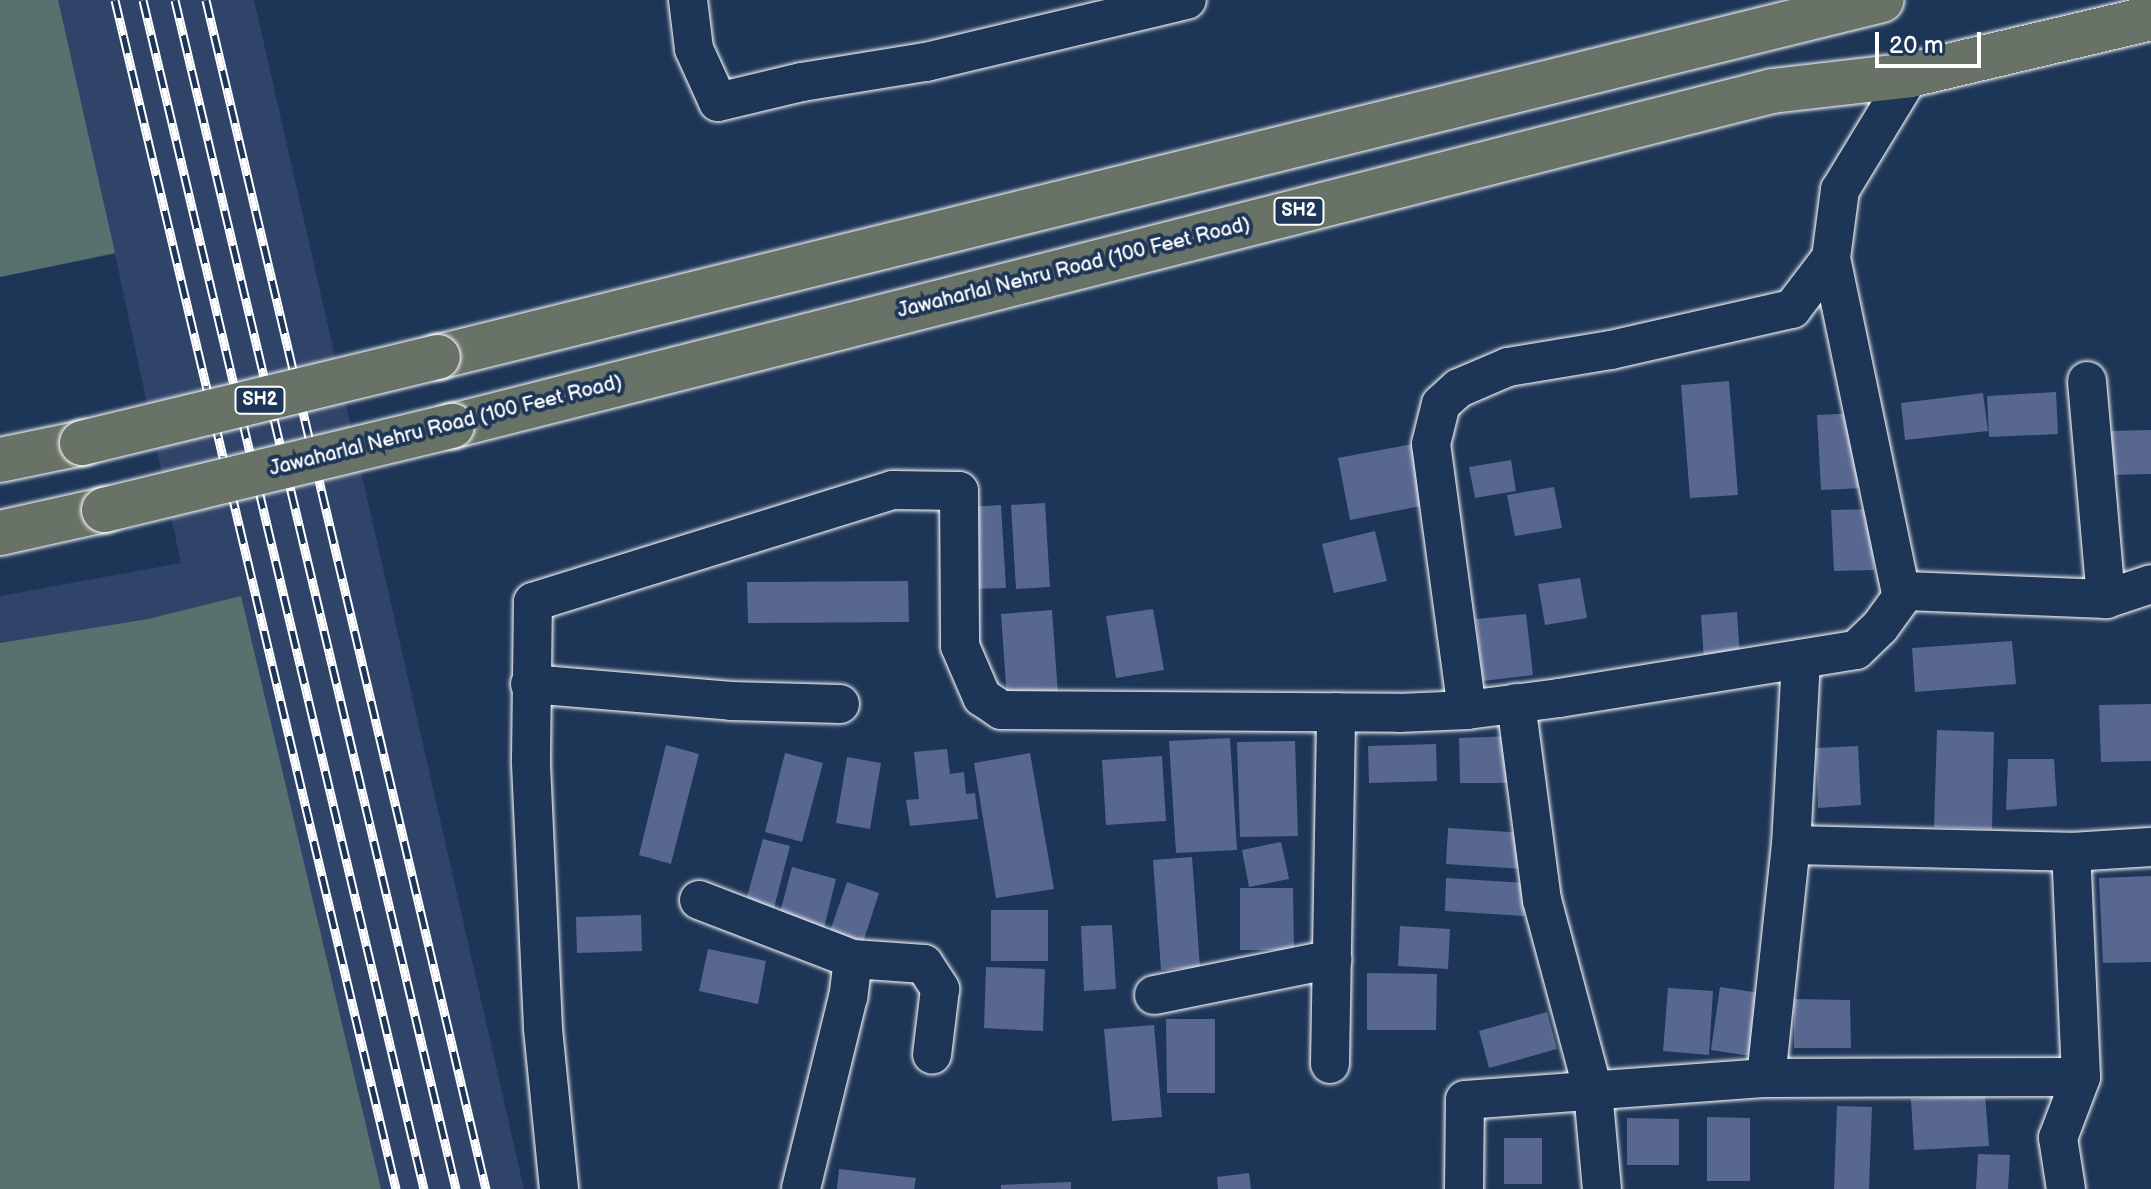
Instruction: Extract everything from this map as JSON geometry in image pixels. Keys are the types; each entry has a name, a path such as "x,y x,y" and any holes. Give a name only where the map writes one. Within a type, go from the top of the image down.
{"main road":[{"name":"SH2","path":"0,460 438,357 1882,0"},
{"name":"Jawaharlal Nehru Road (100 Feet Road)","path":"0,533 452,426 1772,91 1910,75 2151,18"}],"street":[{"path":"688,0 694,49 718,102 802,82 926,62 1187,0"},
{"path":"1902,597 1831,258 1840,190 1910,75"},
{"path":"1467,710 1431,444 1441,404 1459,388 1508,367 1611,350 1792,309 1831,258"},
{"path":"2087,381 2106,599"},
{"path":"559,1189 543,1028 530,684 533,602 893,490 959,491 960,646 982,697 1001,710 1336,712 1467,710 1801,661 1856,650 1880,627 1906,591 2106,599 2151,584"},
{"path":"1766,1078 1791,845 1801,661"},
{"path":"530,684 731,701 840,704"},
{"path":"1516,703 1542,900 1593,1091 1602,1189"},
{"path":"1330,1064 1336,712"},
{"path":"1791,845 2071,852 2151,847"},
{"path":"2066,1189 2058,1138 2081,1077 2071,852"},
{"path":"699,900 853,959 924,964 940,989 932,1055"},
{"path":"801,1189 848,997 853,959"},
{"path":"1154,995 1332,959"},
{"path":"1464,1189 1465,1100 1766,1078 2081,1077"}],"shaded area":[{"path":"0,0 254,0 524,1189 0,1189 0,596 181,563 115,254 0,277"}],"green space":[{"path":"0,0 58,0 115,253 0,277"},
{"path":"241,596 381,1189 0,1189 0,643 148,619"}],"building":[{"path":"1729,381 1738,495 1690,498 1681,385"},
{"path":"2056,392 2058,434 1989,437 1987,396"},
{"path":"1983,393 1988,431 1905,440 1901,403"},
{"path":"1860,413 1864,488 1821,490 1817,415"},
{"path":"2151,430 2151,474 2108,475 2107,431"},
{"path":"1418,443 1431,504 1350,520 1338,458"},
{"path":"1511,460 1516,491 1475,498 1469,467"},
{"path":"1554,487 1562,528 1515,536 1507,495"},
{"path":"1045,503 1050,587 1016,589 1011,505"},
{"path":"1001,505 1006,588 973,589 968,507"},
{"path":"1872,509 1874,570 1834,571 1831,510"},
{"path":"1375,531 1387,581 1334,593 1322,544"},
{"path":"1580,578 1587,618 1545,625 1538,584"},
{"path":"908,581 909,622 748,623 747,582"},
{"path":"1153,609 1164,670 1116,678 1106,616"},
{"path":"1052,610 1058,695 1007,699 1001,614"},
{"path":"1737,612 1740,659 1704,661 1701,615"},
{"path":"1526,614 1533,675 1483,681 1476,619"},
{"path":"2012,641 2016,684 1915,692 1912,648"},
{"path":"2151,704 2151,761 2101,762 2099,705"},
{"path":"1937,730 1994,732 1992,829 1934,827"},
{"path":"1513,736 1514,783 1460,783 1459,738"},
{"path":"1230,738 1237,850 1176,853 1169,741"},
{"path":"1295,741 1298,836 1240,837 1237,742"},
{"path":"1436,744 1437,781 1369,783 1368,746"},
{"path":"666,745 699,754 671,864 639,855"},
{"path":"1858,746 1861,805 1818,808 1816,748"},
{"path":"947,749 950,774 964,772 966,794 975,793 978,819 910,826 906,800 919,799 914,752"},
{"path":"785,753 823,763 802,842 765,832"},
{"path":"1030,753 1054,889 996,898 974,763"},
{"path":"1162,756 1166,821 1106,825 1102,760"},
{"path":"847,757 881,763 870,829 836,823"},
{"path":"2008,759 2054,759 2057,806 2006,810"},
{"path":"1448,828 1525,833 1523,869 1446,864"},
{"path":"763,839 790,846 773,912 745,904"},
{"path":"1281,842 1289,879 1249,887 1242,850"},
{"path":"1192,857 1200,967 1161,970 1153,860"},
{"path":"792,867 836,879 822,936 777,924"},
{"path":"2151,876 2151,962 2103,963 2099,878"},
{"path":"1446,878 1526,883 1524,916 1445,911"},
{"path":"847,882 879,893 861,949 828,937"},
{"path":"1240,888 1293,888 1294,950 1240,950"},
{"path":"991,910 1048,910 1048,961 991,961"},
{"path":"641,915 642,951 577,953 576,917"},
{"path":"1112,925 1116,989 1084,991 1081,926"},
{"path":"1400,926 1450,929 1448,969 1398,966"},
{"path":"708,949 766,961 758,1004 699,991"},
{"path":"986,967 1045,969 1043,1031 984,1028"},
{"path":"1367,973 1437,974 1436,1030 1367,1030"},
{"path":"1720,987 1760,993 1751,1056 1711,1050"},
{"path":"1668,988 1713,991 1709,1055 1663,1051"},
{"path":"1794,999 1850,1000 1851,1048 1794,1048"},
{"path":"1547,1012 1557,1049 1489,1068 1479,1031"},
{"path":"1166,1019 1215,1019 1215,1093 1167,1093"},
{"path":"1154,1025 1162,1117 1112,1121 1104,1029"},
{"path":"1985,1095 1989,1146 1914,1150 1911,1099"},
{"path":"1837,1106 1872,1107 1869,1189 1834,1189"},
{"path":"1707,1117 1750,1118 1750,1181 1707,1181"},
{"path":"1627,1118 1679,1119 1679,1165 1627,1165"},
{"path":"1504,1138 1542,1138 1542,1184 1504,1184"},
{"path":"1978,1154 2010,1155 2008,1189 1976,1189"},
{"path":"839,1169 916,1178 914,1189 837,1189"},
{"path":"1249,1173 1251,1189 1218,1189 1217,1177"},
{"path":"1071,1182 1071,1189 1001,1189 1001,1185"}],"railway":[{"path":"115,0 396,1189"},
{"path":"143,0 424,1189"},
{"path":"175,0 456,1189"},
{"path":"206,0 486,1189"}]}
